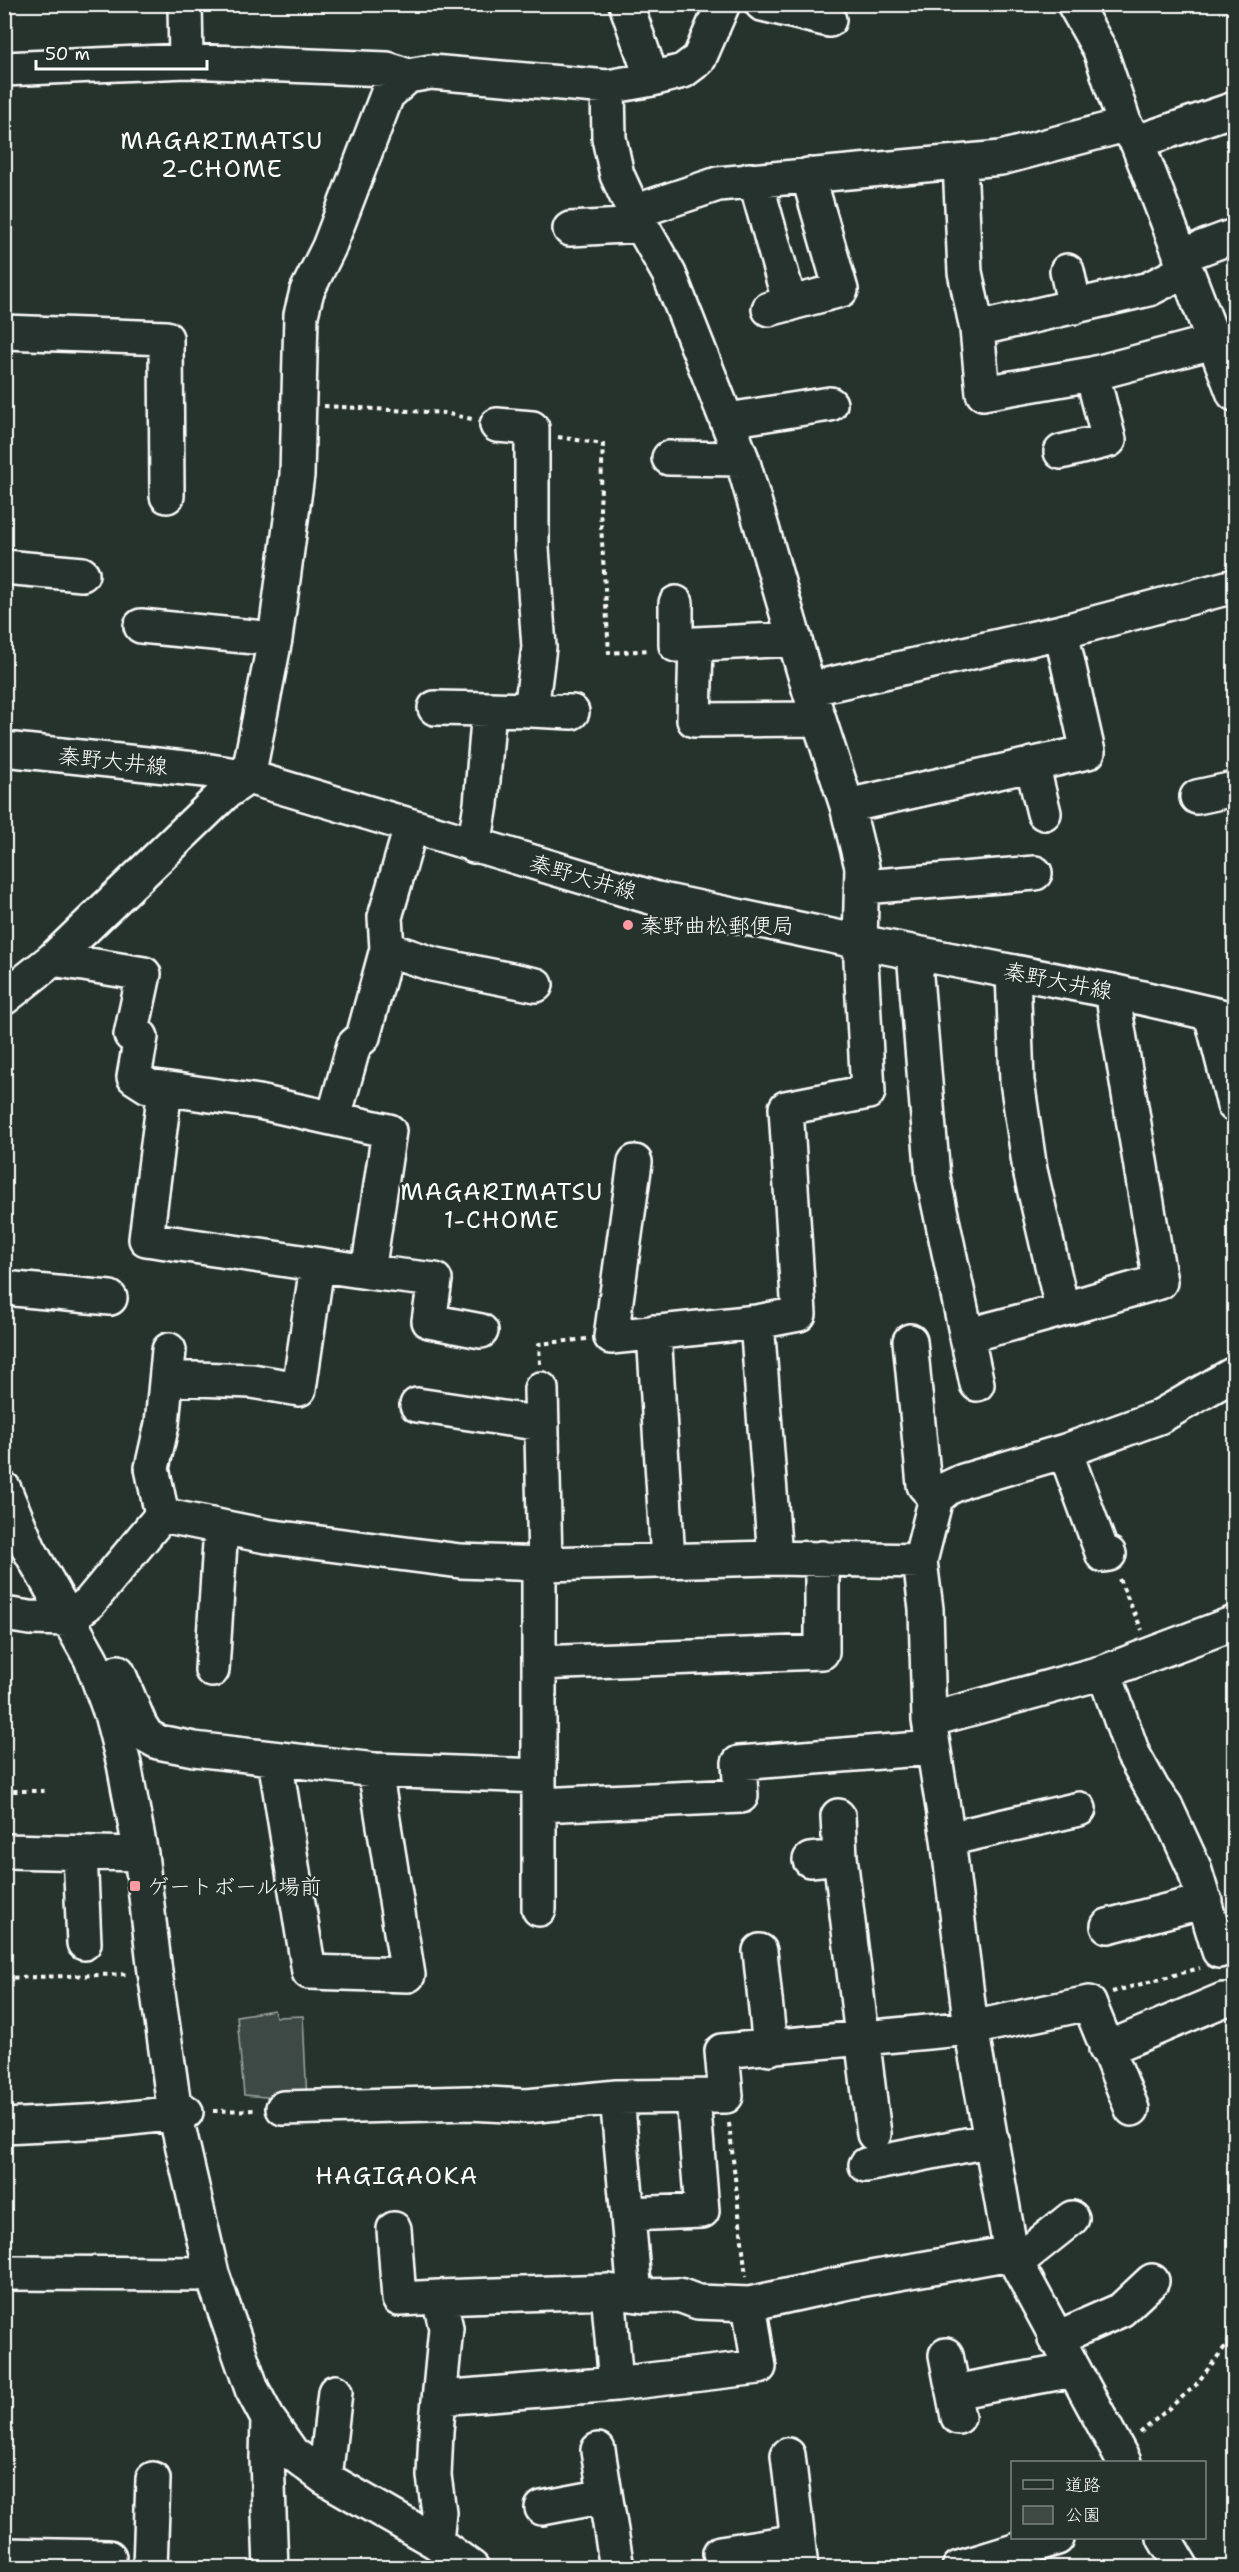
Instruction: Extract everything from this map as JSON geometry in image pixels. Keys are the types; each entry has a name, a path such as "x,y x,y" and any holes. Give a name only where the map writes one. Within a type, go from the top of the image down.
{"street":[{"path":"185,4 186,61"},
{"path":"626,4 652,79"},
{"path":"4,69 186,61 387,69 408,76 431,72 608,87 683,71 699,59 723,4"},
{"path":"762,4 829,20"},
{"path":"1074,4 1100,51 1234,394"},
{"path":"4,998 53,959 225,793 248,777 275,639 297,475 301,315 307,291 329,247 387,95 408,76"},
{"path":"608,87 609,138 617,175 638,219 669,274 742,459 809,689 848,806 862,867 863,887 860,942 868,1092 786,1108 799,1314 758,1322 611,1337 635,1162"},
{"path":"570,229 638,219 718,184 1001,159 1131,134 1234,109"},
{"path":"960,163 965,273 977,329 983,393 1092,374 1213,342"},
{"path":"749,180 758,190 779,306 841,290 808,175"},
{"path":"977,329 1149,289 1183,263 1234,236"},
{"path":"1067,271 1075,307"},
{"path":"4,332 166,338 167,496"},
{"path":"1060,452 1109,440 1092,374"},
{"path":"728,420 830,404"},
{"path":"497,425 531,423 532,548 539,647 531,710"},
{"path":"669,458 742,459"},
{"path":"4,567 82,574"},
{"path":"809,689 1061,632 1234,586"},
{"path":"676,603 686,644 695,728 819,719"},
{"path":"141,626 275,639"},
{"path":"848,806 1088,752 1061,632"},
{"path":"686,644 795,639"},
{"path":"435,708 572,712"},
{"path":"474,846 481,804 489,709"},
{"name":"秦野大井線","path":"4,749 204,770 248,777 474,846 657,898 860,942 1112,991 1223,1016"},
{"path":"1032,764 1044,813"},
{"path":"1197,797 1234,789"},
{"path":"334,1118 354,1045 363,1037 387,949 385,916 411,827"},
{"path":"863,887 1035,873"},
{"path":"387,949 432,964 536,985"},
{"path":"914,953 933,1177 977,1384"},
{"path":"53,959 144,974 130,1035 141,1037 134,1077 148,1086 259,1102 389,1131 368,1272"},
{"path":"1013,972 1017,1081 1028,1159 1062,1308"},
{"path":"967,1335 1023,1322 1062,1308 1160,1282 1112,991"},
{"path":"1223,1016 1234,1105"},
{"path":"165,1089 146,1239 317,1266 442,1281 429,1320 481,1331"},
{"path":"162,1515 152,1468 162,1424 168,1364 299,1389 317,1266"},
{"path":"4,1288 110,1298"},
{"path":"758,1322 775,1558"},
{"path":"654,1332 668,1560"},
{"path":"909,1341 924,1485 936,1498"},
{"path":"1121,2457 1014,2258 971,2028 948,1839 931,1734 926,1609 920,1561 936,1498 948,1488 963,1481 1065,1450 1159,1417 1234,1374"},
{"path":"539,1909 541,1389"},
{"path":"417,1405 542,1424"},
{"path":"1065,1450 1103,1555 1108,1554"},
{"path":"4,1489 29,1549 91,1659 111,1714 124,1764 141,1854 154,1972 212,2274 252,2390 268,2419 292,2453 325,2478 436,2541 472,2568"},
{"path":"162,1515 266,1536 460,1561 542,1564 775,1558 920,1561"},
{"path":"4,1614 30,1618 68,1619 90,1602 162,1515"},
{"path":"212,1670 221,1527"},
{"path":"539,1662 822,1652 822,1558"},
{"path":"91,1659 111,1654 140,1725 147,1736 194,1749 539,1791 741,1796 739,1763 931,1734 1153,1655 1234,1623"},
{"path":"1104,1672 1133,1754 1153,1790 1178,1802 1194,1868 1205,1901 1207,1984 1106,2049"},
{"path":"275,1759 309,1972 408,1975 375,1770"},
{"path":"948,1839 1079,1809"},
{"path":"838,1816 825,1858 862,2040 874,2134"},
{"path":"4,1851 141,1854"},
{"path":"80,1853 84,1943"},
{"path":"1108,1926 1205,1901"},
{"path":"760,1951 770,2048"},
{"path":"283,2109 469,2103 527,2106 617,2097 726,2096 722,2051 862,2040 971,2028 1089,2003 1132,2109"},
{"path":"616,2384 628,2214 617,2097"},
{"path":"628,2214 702,2211 693,2097"},
{"path":"4,2126 104,2121 180,2112"},
{"path":"867,2165 992,2140"},
{"path":"394,2229 399,2299 622,2293 680,2295 698,2302 749,2304 854,2281 1014,2258 1072,2218"},
{"path":"4,2273 212,2274"},
{"path":"1055,2338 1121,2310 1152,2281"},
{"path":"436,2541 439,2512 434,2476 446,2328 439,2297"},
{"path":"440,2398 616,2384 759,2367 749,2304"},
{"path":"946,2355 955,2405 1074,2370"},
{"path":"325,2478 335,2392"},
{"path":"264,2567 268,2419"},
{"path":"598,2450 617,2568"},
{"path":"720,2553 799,2554 788,2455"},
{"path":"150,2568 153,2479"},
{"path":"542,2508 606,2496"},
{"path":"959,2568 1054,2539"},
{"path":"1165,2539 1182,2568"},
{"path":"4,2555 109,2557"}],"path":[{"path":"299,405 444,413 497,425"},
{"path":"531,423 603,444 600,509 609,653 669,649 686,644"},
{"path":"541,1389 539,1344 611,1337"},
{"path":"1108,1554 1153,1655"},
{"path":"4,1791 49,1791"},
{"path":"4,1978 154,1972"},
{"path":"1089,2003 1104,1994 1207,1984"},
{"path":"726,2096 749,2304"},
{"path":"180,2112 283,2109"},
{"path":"1121,2457 1195,2386 1234,2335"}],"green space":[{"path":"274,2010 276,2017 303,2016 307,2101 244,2095 237,2016"}],"place":[{"name":"秦野曲松郵便局","path":"628,925"},
{"name":"ゲートボール場前","path":"135,1886"}],"district":[{"name":"MAGARIMATSU 2-CHOME","path":"222,155"},
{"name":"MAGARIMATSU 1-CHOME","path":"502,1206"},
{"name":"HAGIGAOKA","path":"397,2176"}]}
